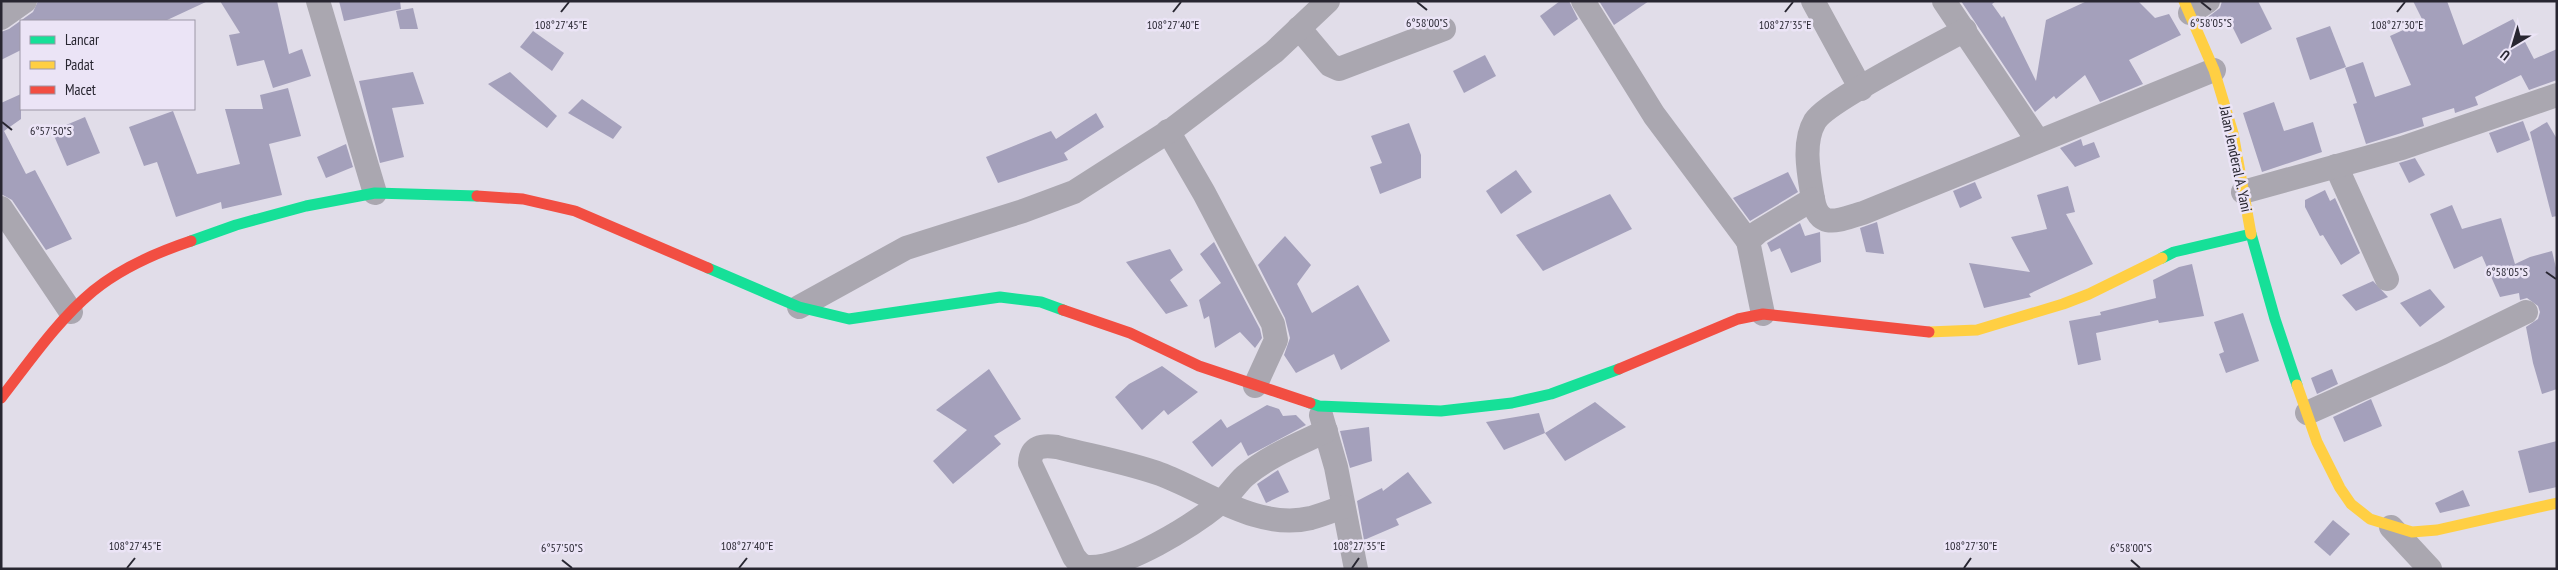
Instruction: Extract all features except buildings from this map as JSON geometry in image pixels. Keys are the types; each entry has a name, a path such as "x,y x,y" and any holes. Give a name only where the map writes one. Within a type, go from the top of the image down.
{"main road":[{"name":"Jalan Jenderal A. Yani","path":"2194,5 2233,133 2251,234 2275,319 2317,442 2340,488 2357,509 2370,519 2391,528 2412,532 2437,530 2557,503"},
{"path":"1,398 52,332 71,312 108,280 169,248 236,225 306,206 375,193 443,193 523,199 575,211 799,307 825,315 849,319 1000,297 1041,302 1130,333 1199,366 1319,406 1441,411 1512,403 1551,394 1644,360 1738,319 1763,314 1938,332 1976,330 2089,294 2174,252 2251,234"}],"street":[{"path":"1,18 25,1"},
{"path":"318,1 375,193"},
{"path":"799,307 906,248 1022,211 1074,192 1168,131 1274,52 1328,1"},
{"path":"1583,1 1654,115 1748,241 1763,314"},
{"path":"1813,1 1861,88"},
{"path":"1944,1 2038,141"},
{"path":"1299,28 1330,65 1339,69 1444,29"},
{"path":"1965,30 1861,88 1824,111 1816,120 1809,135 1808,170 1815,209 1820,218 1829,222 1855,215 2214,70"},
{"path":"2243,192 2402,148 2557,95"},
{"path":"1168,131 1204,192 1273,324 1276,340 1256,386"},
{"path":"2336,166 2387,279"},
{"path":"1748,241 1758,232 1813,199"},
{"path":"1,208 71,312"},
{"path":"2307,413 2442,353 2526,312"},
{"path":"1319,406 1336,467 1356,569"},
{"path":"1326,430 1280,453 1246,476 1220,503 1180,531 1144,550 1114,562 1087,567 1074,557 1030,463 1031,453 1036,447 1050,446 1136,467 1175,480 1220,503 1260,515 1294,519 1309,518 1343,507"},
{"path":"2391,528 2430,569"}],"traffic: fast":[{"path":"191,241 236,225 306,206 375,193 477,196"},
{"path":"2162,258 2174,252 2251,234 2275,319 2297,385"},
{"path":"708,268 799,307 849,319 1000,297 1041,302 1063,310"},
{"path":"1310,403 1319,406 1441,411 1512,403 1551,394 1619,369"}],"traffic: slow":[{"path":"2184,1 2214,70 2233,133 2251,234"},
{"path":"1929,332 1977,330 2063,304 2089,294 2162,258"},
{"path":"2297,385 2317,442 2340,488 2351,504 2370,519 2412,532 2437,530 2557,503"}],"traffic: jam":[{"path":"477,196 523,199 575,211 708,268"},
{"path":"1,398 56,328 93,291 115,275 140,262 191,241"},
{"path":"1063,310 1130,333 1199,366 1310,403"},
{"path":"1619,369 1738,319 1763,314 1929,332"}]}
